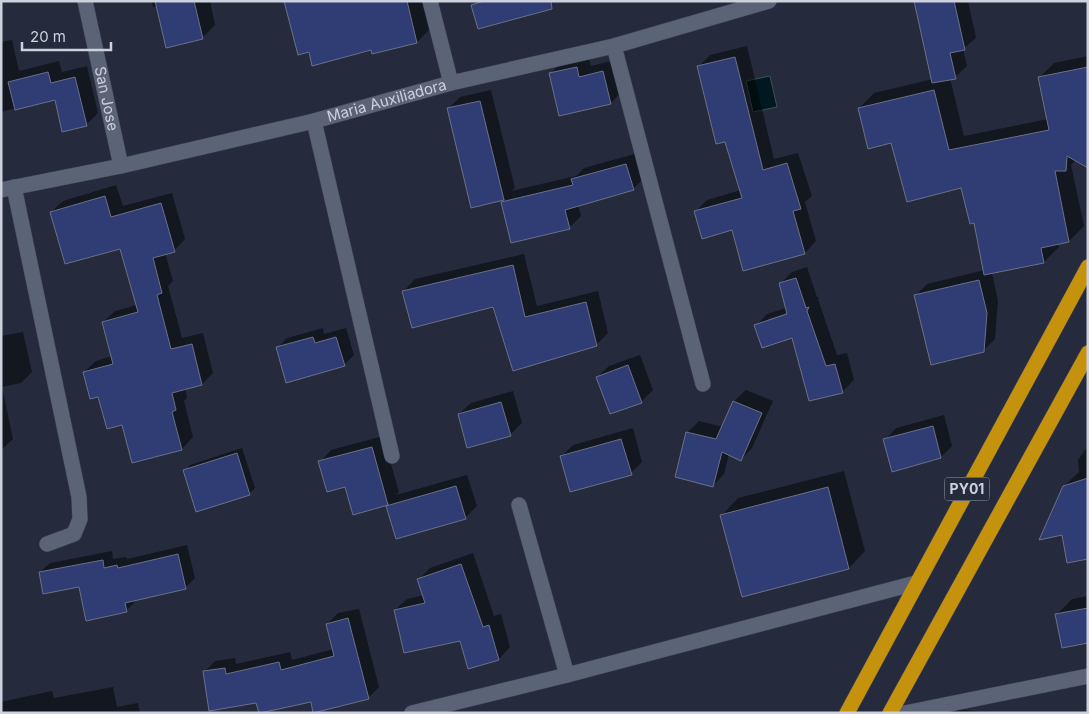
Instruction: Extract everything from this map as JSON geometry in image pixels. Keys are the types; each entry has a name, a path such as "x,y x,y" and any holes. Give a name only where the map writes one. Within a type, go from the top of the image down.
{"highway":[{"name":"PY01","path":"847,713 1088,266"},
{"name":"PY01","path":"890,713 1088,353"}],"street":[{"name":"San Jose","path":"85,1 121,166"},
{"path":"430,1 451,84"},
{"name":"Maria Auxiliadora","path":"7,188 121,166 314,121 451,84 614,46 769,1"},
{"path":"614,46 703,384"},
{"path":"314,121 392,456"},
{"path":"7,188 79,497 80,518 74,534 47,544"},
{"path":"519,505 566,675"},
{"path":"412,713 566,675 916,583"},
{"path":"905,713 1088,676"}],"water":[{"path":"770,76 777,107 753,112 746,81"}],"building":[{"path":"155,1 194,1 203,39 166,48"},
{"path":"284,1 407,1 417,43 372,54 371,50 312,66 309,52 298,55"},
{"path":"484,1 551,1 552,9 478,29 471,5"},
{"path":"914,1 954,1 965,50 950,53 956,79 932,83"},
{"path":"735,57 763,170 787,163 801,209 793,211 805,254 743,271 732,230 702,239 694,211 742,198 725,142 716,144 697,66"},
{"path":"577,67 579,77 603,71 611,104 559,116 549,73"},
{"path":"1088,67 1088,168 1067,156 1066,171 1055,171 1069,242 1041,248 1044,263 984,275 974,223 970,224 961,188 907,202 891,143 868,149 858,108 934,90 949,150 1049,130 1038,77"},
{"path":"48,72 51,83 75,77 87,126 62,132 55,100 15,110 8,82"},
{"path":"480,101 504,200 471,208 447,108"},
{"path":"626,164 634,190 565,210 570,229 511,243 501,202 573,185 571,179"},
{"path":"105,196 111,217 161,203 175,252 153,258 162,293 157,295 171,349 192,344 202,385 172,393 176,410 172,412 182,450 132,463 122,425 107,429 98,397 90,399 83,372 113,364 102,322 138,312 120,249 65,264 50,212"},
{"path":"513,265 525,317 586,302 597,346 513,371 493,307 412,328 402,291"},
{"path":"796,278 806,308 809,307 807,311 826,366 835,364 843,393 809,401 792,338 762,348 754,325 787,314 779,283"},
{"path":"979,280 987,313 984,352 931,365 914,295"},
{"path":"313,337 315,343 336,337 345,366 286,383 276,347"},
{"path":"628,365 642,403 610,414 596,377"},
{"path":"733,401 762,413 741,461 722,452 713,487 675,477 686,432 716,439"},
{"path":"501,402 511,436 467,448 458,414"},
{"path":"933,426 941,458 892,472 883,439"},
{"path":"621,439 632,475 570,492 560,456"},
{"path":"372,447 388,505 353,515 345,487 327,492 318,461"},
{"path":"237,453 250,495 196,512 183,470"},
{"path":"1088,478 1088,559 1067,563 1062,535 1039,540 1063,486"},
{"path":"456,486 466,519 396,539 386,506"},
{"path":"828,487 849,569 742,597 720,515"},
{"path":"178,554 186,589 125,603 127,612 86,621 79,587 43,594 39,572 103,560 104,568 117,565 118,568"},
{"path":"461,564 483,627 489,625 499,660 468,669 460,641 404,653 394,610 425,603 417,579"},
{"path":"1088,608 1088,643 1062,648 1055,614"},
{"path":"348,618 369,699 313,713 311,702 260,713 256,703 209,711 203,671 225,668 226,674 279,662 281,670 334,656 326,624"}]}
